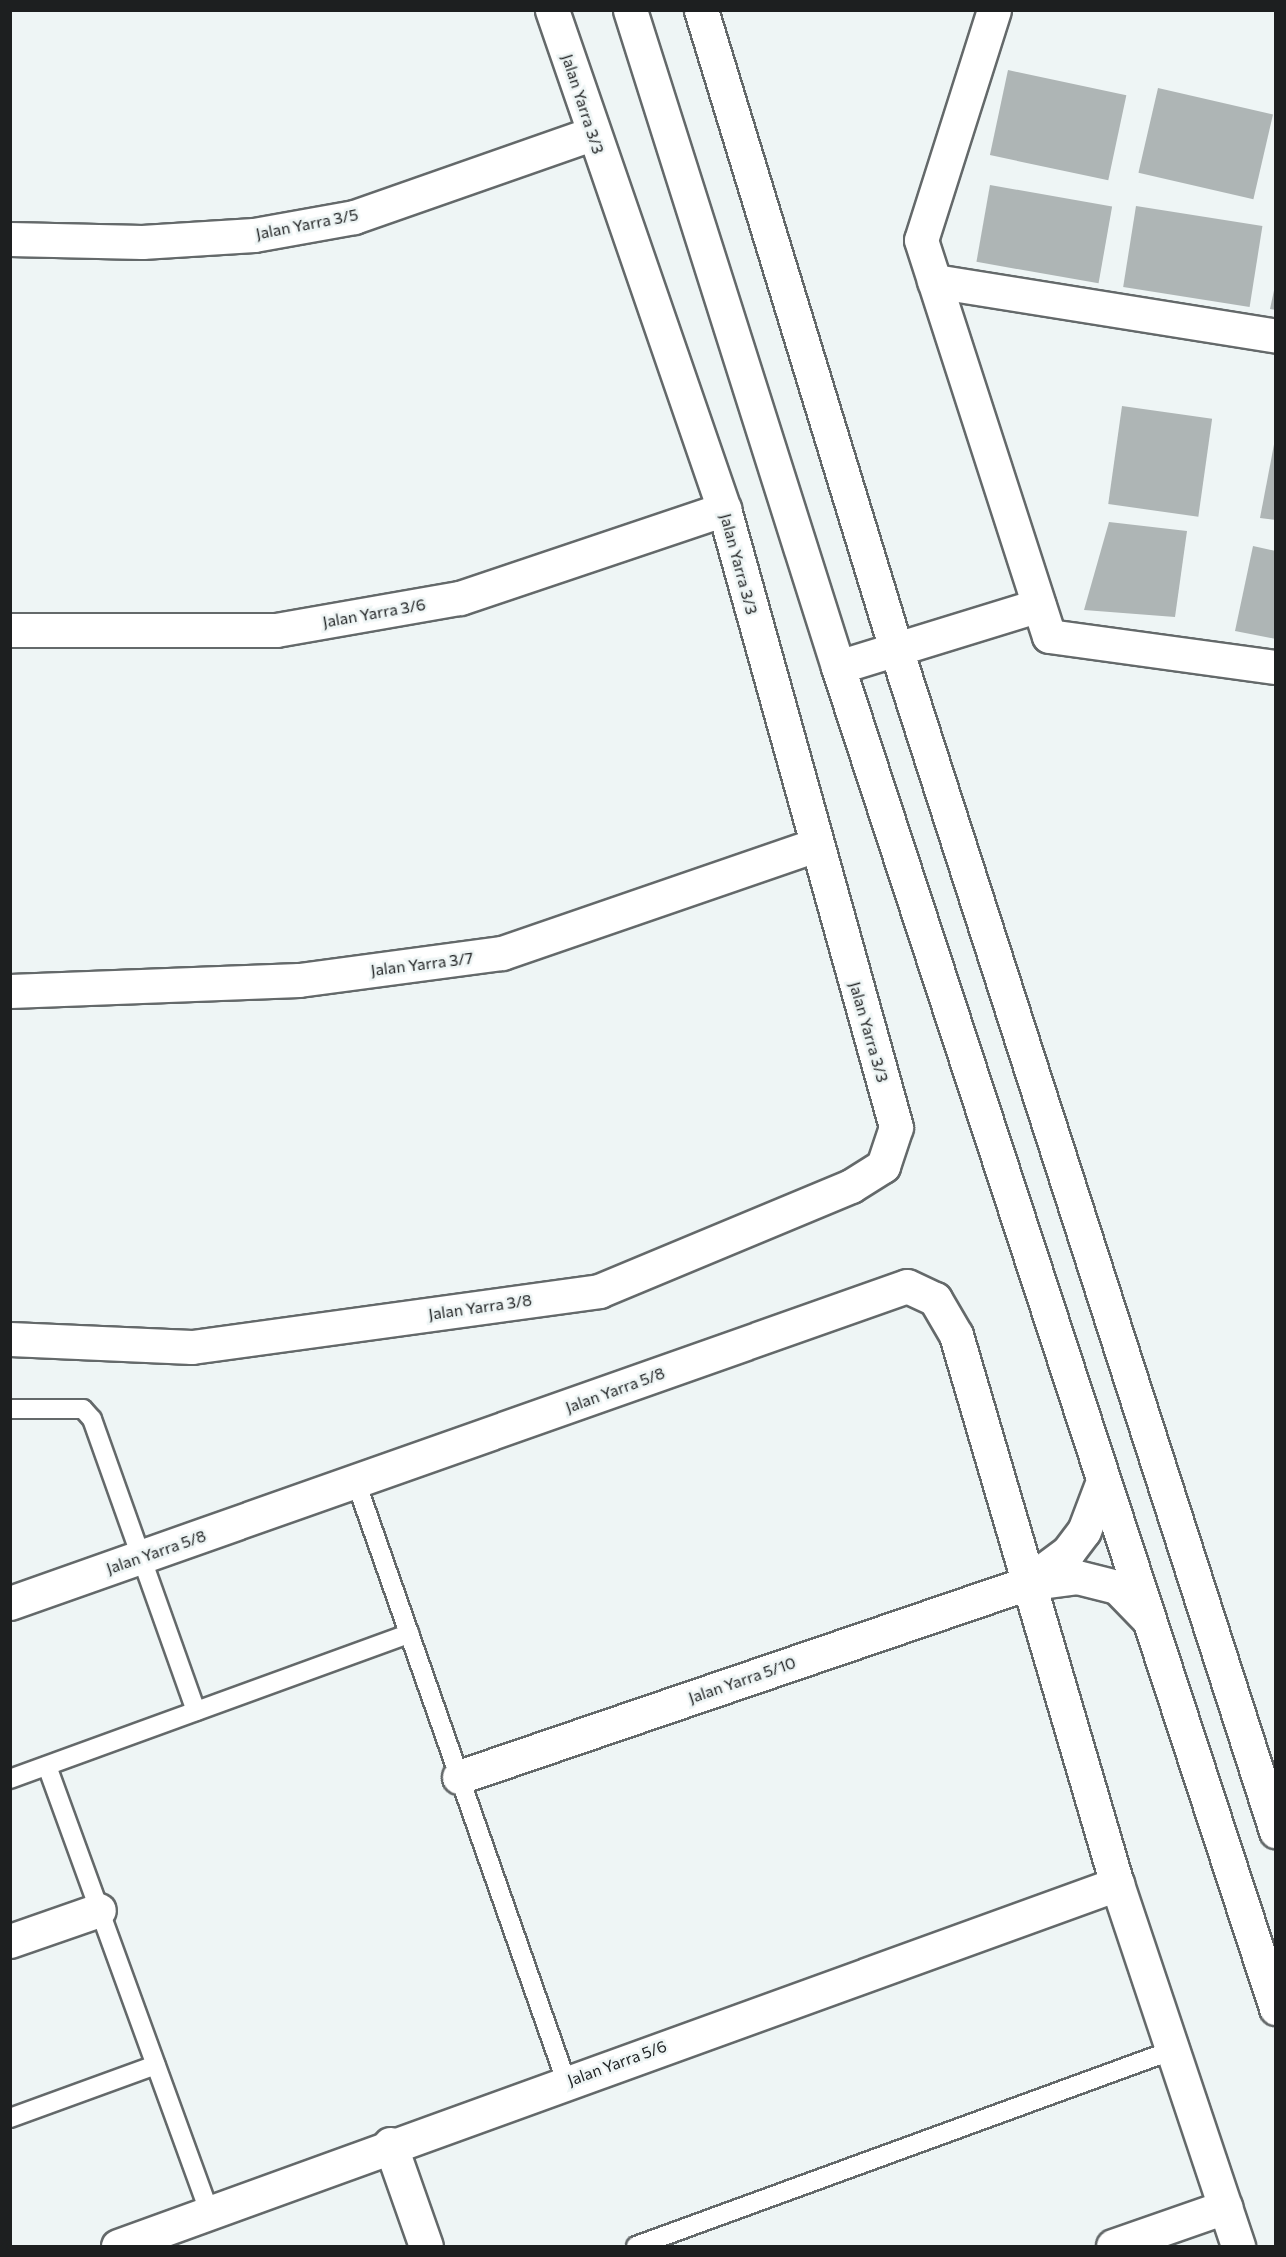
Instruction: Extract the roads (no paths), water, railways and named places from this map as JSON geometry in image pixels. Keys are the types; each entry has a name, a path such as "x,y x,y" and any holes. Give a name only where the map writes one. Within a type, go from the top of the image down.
{"street":[{"name":"Jalan Yarra 3/3","path":"552,10 591,134 658,305 724,509 815,845 896,1127"},
{"path":"630,10 838,667 1275,2008"},
{"path":"701,10 896,649 1275,1831"},
{"path":"994,10 921,240 1049,636 1275,667"},
{"name":"Jalan Yarra 3/5","path":"10,239 153,241 254,235 354,217 591,134"},
{"path":"934,281 1275,336"},
{"name":"Jalan Yarra 3/6","path":"10,630 276,630 460,597 724,509"},
{"path":"838,667 1039,605"},
{"name":"Jalan Yarra 3/7","path":"10,991 299,980 502,953 815,845"},
{"name":"Jalan Yarra 3/8","path":"10,1339 192,1347 599,1291 851,1186 883,1166 896,1127"},
{"name":"Jalan Yarra 5/8","path":"10,1603 907,1286 935,1299 956,1335 1025,1584 1117,1884 1238,2247"},
{"name":"Jalan Yarra 5/10","path":"1025,1584 1068,1552 1084,1531 1103,1480"},
{"name":"Jalan Yarra 5/10","path":"459,1777 1025,1584 1077,1577 1118,1587 1149,1620"},
{"name":"Jalan Yarra 5/6","path":"118,2247 390,2144 1117,1884"},
{"path":"10,1941 99,1910"},
{"path":"390,2144 426,2247"},
{"path":"1113,2247 1225,2207"}],"lane":[{"path":"10,1409 83,1409 92,1419 196,1711"},
{"path":"356,1482 566,2081"},
{"path":"10,1779 409,1634"},
{"path":"47,1766 209,2212"},
{"path":"636,2247 1173,2050"},
{"path":"10,2118 156,2065"}]}
